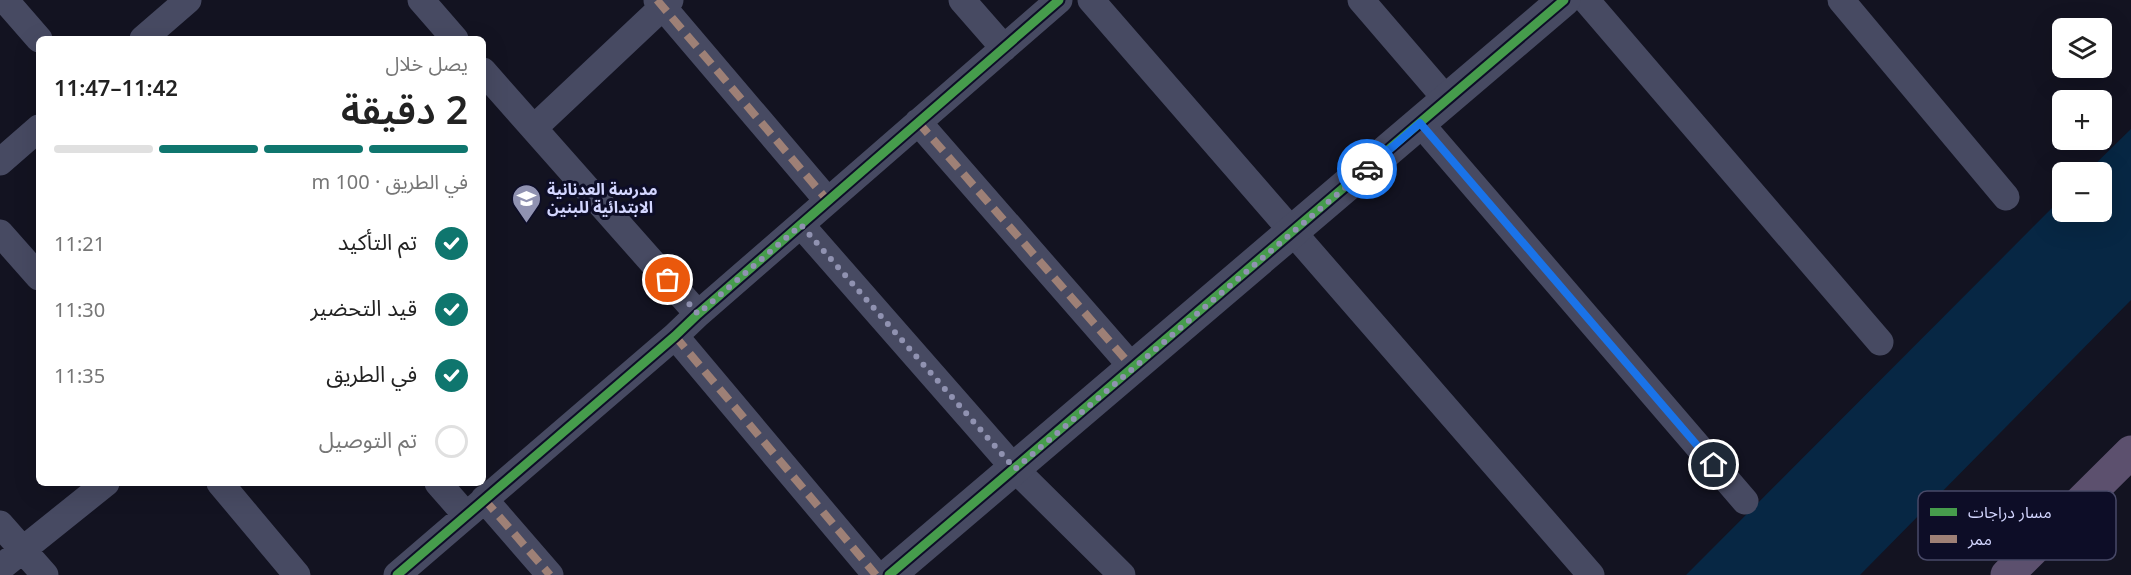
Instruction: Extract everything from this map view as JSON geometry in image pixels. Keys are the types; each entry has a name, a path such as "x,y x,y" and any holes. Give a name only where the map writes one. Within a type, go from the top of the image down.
{"highway":[{"path":"2092,491 2131,452"},
{"path":"2007,575 2022,560"}],"street":[{"path":"5,0 36,36"},
{"path":"146,36 188,0"},
{"path":"420,0 452,36"},
{"path":"962,0 1004,48"},
{"path":"397,575 675,336 1059,0"},
{"path":"1090,0 1591,575"},
{"path":"1361,0 1447,100"},
{"path":"889,575 1564,0"},
{"path":"1586,0 1880,342"},
{"path":"1841,0 2007,197"},
{"path":"534,128 663,2 828,201"},
{"path":"486,73 698,314"},
{"path":"918,122 1133,368"},
{"path":"1420,123 1745,501"},
{"path":"0,162 36,131"},
{"path":"801,225 1015,469 1122,575"},
{"path":"0,233 36,274"},
{"path":"675,336 876,575"},
{"path":"0,568 102,486"},
{"path":"223,486 297,575"},
{"path":"443,486 475,507 550,575"},
{"path":"0,524 45,575"}],"water":[{"path":"2131,129 2131,300 1943,491 1918,491 1918,516 1860,575 1686,575 2052,208 2052,222 2112,222 2112,162 2097,162"}],"marked path":[{"path":"657,0 828,201"},
{"path":"918,122 1133,368"},
{"path":"675,336 876,575"},
{"path":"484,499 550,575"}],"cycle path":[{"path":"397,575 675,336 1059,0"},
{"path":"889,575 1564,0"}],"way so far":[{"path":"668,280 698,314 801,225 1015,469 1367,169"}],"place":[{"name":"مدرسة العدنانية الابتدائية للبنين","path":"526,224"}],"route":[{"path":"1367,169 1420,123 1714,465"}]}
